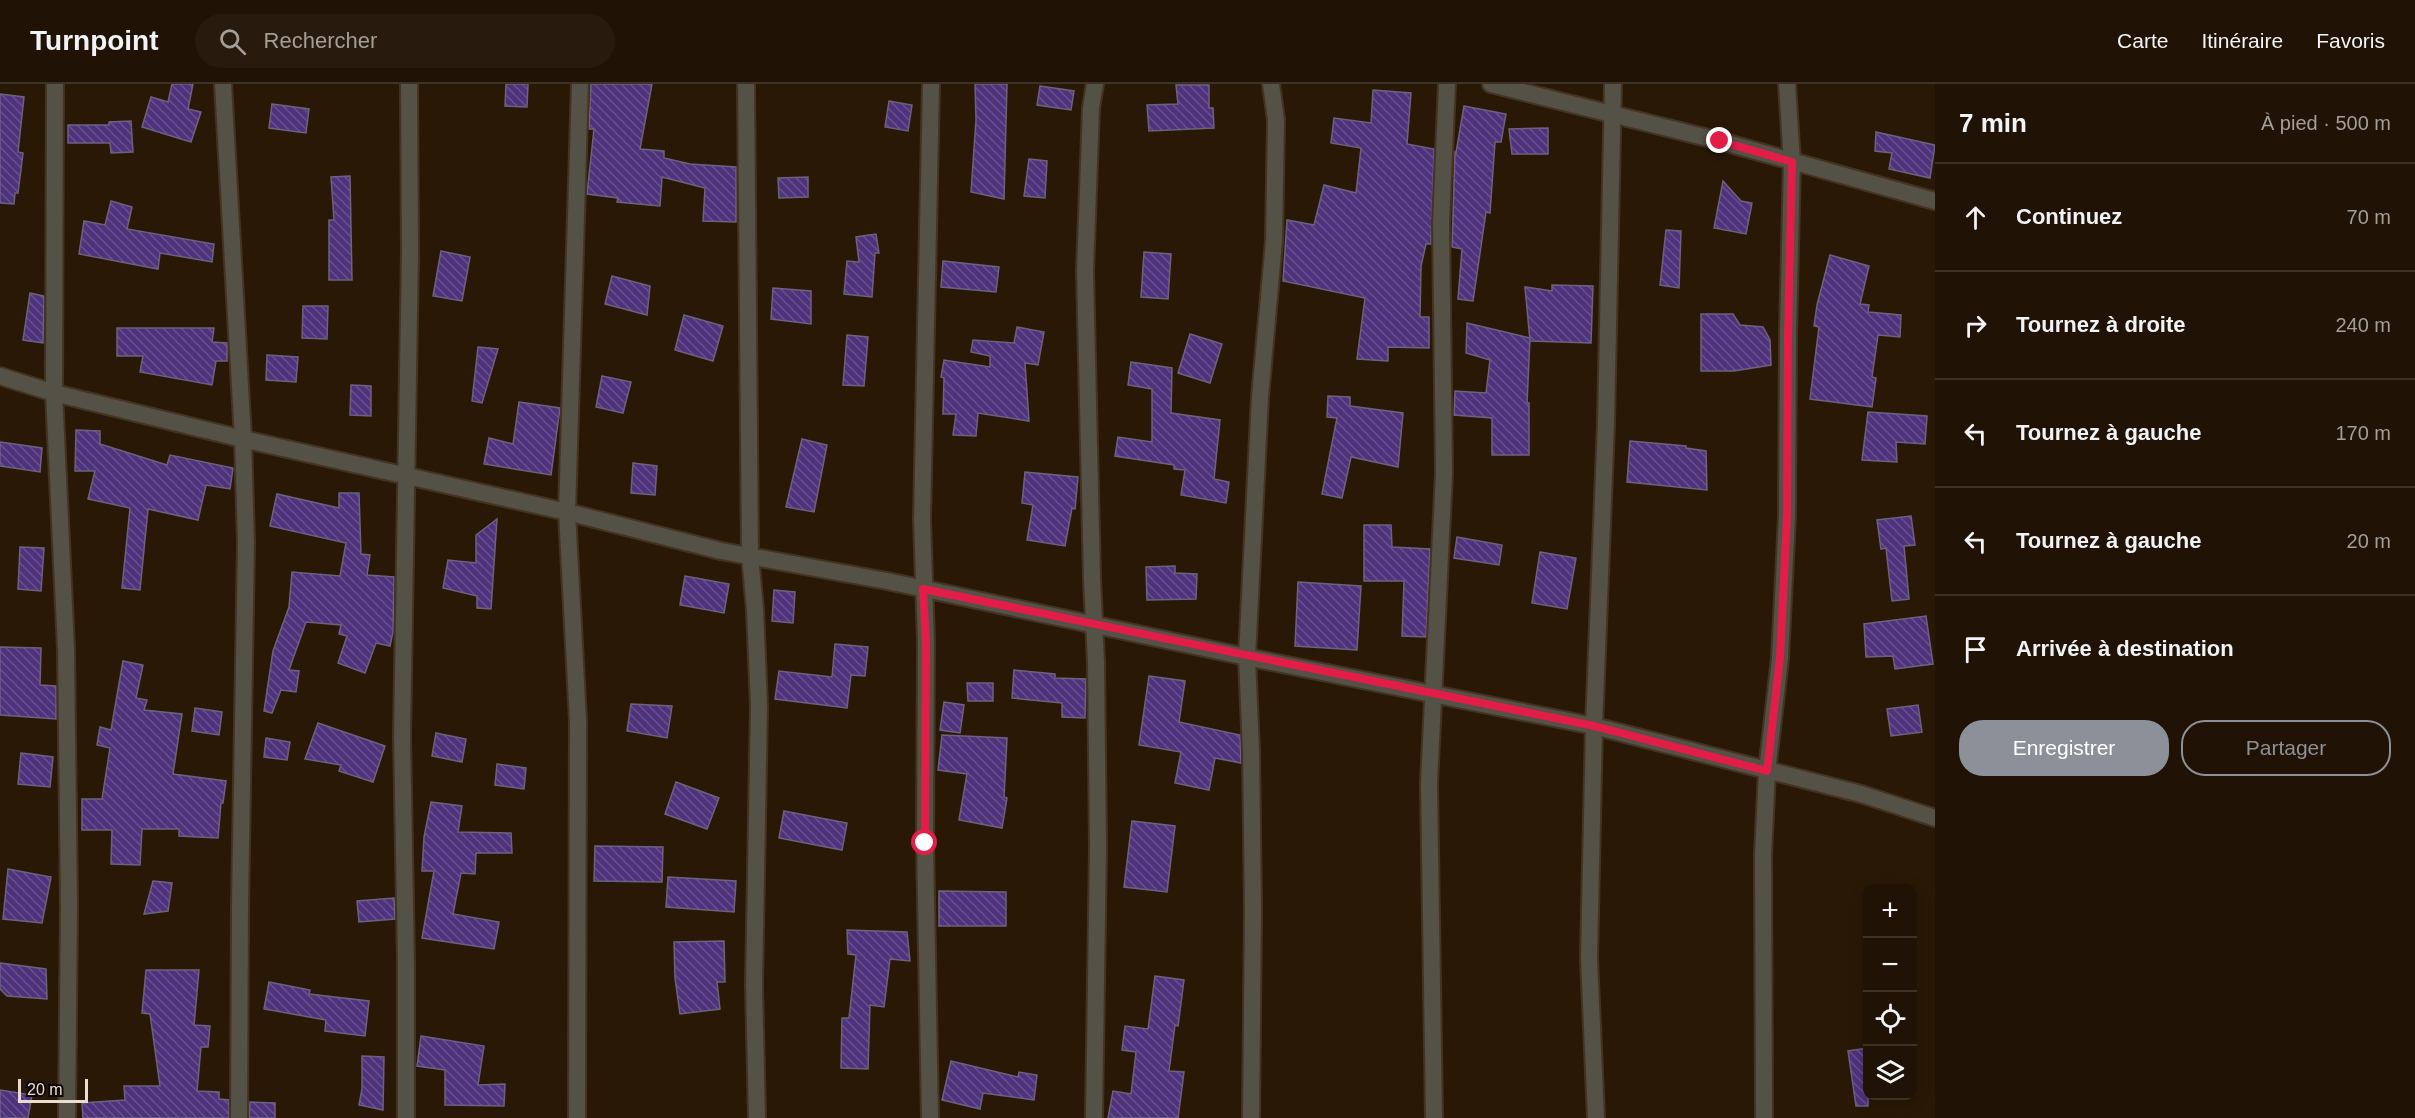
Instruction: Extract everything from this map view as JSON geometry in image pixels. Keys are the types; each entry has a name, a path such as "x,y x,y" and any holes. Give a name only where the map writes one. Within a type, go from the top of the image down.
{"street":[{"path":"55,84 54,393 66,649 69,906 67,1118"},
{"path":"223,84 243,439 246,543 239,1118"},
{"path":"406,1118 402,736 407,477 409,84"},
{"path":"577,1118 578,721 567,512 580,84"},
{"path":"746,84 750,556 759,706 754,985 757,1118"},
{"path":"930,1118 925,843 926,642 922,519 931,84"},
{"path":"1094,1118 1098,847 1096,624 1092,579 1085,271 1091,108 1095,84"},
{"path":"1251,1118 1251,751 1247,657 1260,397 1274,241 1276,120 1271,84"},
{"path":"1434,1118 1429,795 1444,473 1441,223 1448,84"},
{"path":"1491,84 1720,141 1935,201"},
{"path":"1596,1118 1589,958 1594,726 1606,423 1613,84"},
{"path":"1764,1118 1762,855 1767,771 1780,658 1787,528 1792,162 1787,84"},
{"path":"0,375 54,393 243,439 567,512 687,543 1594,726 1861,794 1935,818"}],"building":[{"path":"172,84 193,84 188,109 201,112 191,142 142,127 151,97 168,102"},
{"path":"506,84 528,84 527,107 505,106"},
{"path":"591,84 652,84 640,149 664,151 664,158 690,164 736,167 736,222 703,221 705,188 662,177 660,206 617,202 618,198 587,194 594,129 589,129"},
{"path":"975,84 1007,84 1004,199 971,192 976,120"},
{"path":"1176,85 1209,85 1209,108 1213,108 1214,128 1149,131 1147,105 1178,104"},
{"path":"1040,86 1074,91 1071,110 1037,105"},
{"path":"1373,90 1411,93 1407,144 1434,149 1431,244 1426,244 1421,266 1420,317 1429,317 1429,348 1388,347 1388,361 1357,359 1365,298 1283,281 1287,220 1314,225 1324,185 1356,193 1361,148 1331,143 1334,118 1371,123"},
{"path":"0,94 24,97 18,152 23,153 18,193 15,193 14,204 0,203"},
{"path":"889,101 912,105 908,131 885,127"},
{"path":"272,104 309,109 306,133 269,128"},
{"path":"1464,106 1506,114 1501,142 1495,142 1490,213 1486,212 1473,301 1458,299 1462,249 1452,247 1455,152"},
{"path":"131,121 133,152 111,153 110,143 68,143 68,125 109,125 109,122"},
{"path":"1548,128 1548,154 1512,154 1509,129"},
{"path":"1876,132 1935,145 1930,178 1889,169 1892,153 1875,151"},
{"path":"1029,159 1047,161 1045,198 1024,196"},
{"path":"350,176 352,280 329,280 329,220 334,220 331,177"},
{"path":"808,177 808,197 779,198 778,178"},
{"path":"1723,181 1741,201 1752,203 1746,234 1714,228"},
{"path":"111,201 132,207 127,229 214,244 212,262 160,253 158,269 79,254 84,221 105,225"},
{"path":"1666,230 1681,231 1679,288 1660,285"},
{"path":"876,234 879,253 875,253 872,297 844,294 847,261 859,262 856,237"},
{"path":"441,251 470,257 462,301 433,296"},
{"path":"1144,252 1171,254 1168,299 1141,297"},
{"path":"1830,255 1869,266 1860,304 1869,305 1868,312 1901,315 1900,337 1878,335 1872,377 1876,378 1872,407 1810,399 1819,327 1814,326"},
{"path":"943,261 999,267 996,292 941,287"},
{"path":"612,276 650,286 647,315 605,304"},
{"path":"1552,285 1593,286 1591,343 1530,341 1525,287 1552,291"},
{"path":"773,288 811,291 811,324 771,319"},
{"path":"30,293 44,296 43,343 23,340"},
{"path":"303,306 328,306 327,339 302,338"},
{"path":"1701,314 1733,314 1740,325 1763,327 1770,340 1771,365 1734,371 1701,371"},
{"path":"684,315 723,326 713,361 675,350"},
{"path":"1467,323 1530,338 1527,403 1529,403 1529,455 1492,455 1492,418 1454,415 1455,391 1486,393 1490,360 1466,353"},
{"path":"1017,327 1044,332 1038,365 1025,363 1029,421 978,413 976,436 953,435 956,414 943,414 944,378 941,377 944,360 990,367 990,356 971,352 973,340 1014,343"},
{"path":"117,328 214,328 212,342 227,343 227,361 216,361 212,385 140,372 143,356 117,356"},
{"path":"1190,334 1222,344 1210,383 1178,373"},
{"path":"847,335 868,337 864,386 843,385"},
{"path":"478,347 498,349 482,403 472,401"},
{"path":"267,355 298,357 296,382 266,380"},
{"path":"1131,362 1172,368 1171,413 1220,420 1214,479 1229,482 1226,503 1181,495 1185,470 1174,469 1174,465 1115,456 1118,437 1152,442 1152,389 1128,385"},
{"path":"602,376 631,382 623,413 596,407"},
{"path":"351,385 371,386 371,416 350,415"},
{"path":"1328,396 1350,397 1350,406 1403,413 1398,467 1351,457 1342,498 1322,494 1337,418 1327,417"},
{"path":"519,402 560,408 551,475 484,464 489,438 513,444"},
{"path":"1868,412 1927,416 1925,444 1896,442 1897,462 1862,460"},
{"path":"76,430 100,431 100,444 167,465 170,455 233,468 230,489 206,485 198,520 148,509 140,590 122,588 130,508 88,499 95,471 75,471"},
{"path":"802,439 827,445 814,512 786,507"},
{"path":"1630,441 1686,446 1686,448 1706,451 1707,490 1627,482"},
{"path":"0,442 42,448 40,472 0,466"},
{"path":"633,463 657,466 655,495 631,493"},
{"path":"1025,472 1078,477 1075,509 1072,508 1065,546 1027,540 1033,505 1022,503"},
{"path":"339,493 359,493 361,554 370,555 367,575 394,577 393,632 390,646 376,643 365,673 338,663 347,636 339,634 341,625 306,622 289,670 299,671 296,692 281,690 272,713 264,711 273,651 289,607 292,572 340,576 346,543 270,526 277,494 339,508"},
{"path":"1911,516 1915,545 1904,546 1909,599 1892,601 1886,548 1881,549 1877,520"},
{"path":"497,519 491,609 477,608 477,596 443,588 448,560 476,563 476,535"},
{"path":"1364,525 1391,525 1392,547 1430,549 1426,637 1402,636 1404,581 1364,581"},
{"path":"1457,537 1502,545 1499,565 1454,558"},
{"path":"20,547 44,548 41,591 18,589"},
{"path":"1540,552 1576,558 1567,609 1532,603"},
{"path":"1175,566 1175,573 1197,574 1196,599 1147,600 1146,567"},
{"path":"685,576 729,584 724,613 680,605"},
{"path":"1298,582 1361,586 1357,650 1295,646"},
{"path":"774,590 795,592 793,623 772,621"},
{"path":"1926,616 1933,664 1895,669 1893,656 1866,657 1864,624"},
{"path":"835,644 868,647 865,676 851,675 847,708 775,699 779,671 832,677"},
{"path":"0,647 41,648 40,685 56,686 56,719 0,715"},
{"path":"123,661 143,665 136,698 147,700 144,710 182,714 173,774 226,781 223,803 221,803 218,838 179,836 179,829 142,829 140,865 111,864 112,830 82,830 82,799 102,799 110,748 97,745 100,727 111,730"},
{"path":"1014,670 1055,674 1055,678 1086,679 1085,718 1062,717 1062,703 1012,698"},
{"path":"1149,676 1185,681 1179,722 1240,735 1241,763 1215,758 1209,790 1175,783 1181,752 1139,745"},
{"path":"967,683 993,683 993,701 968,701"},
{"path":"944,702 964,705 960,733 940,730"},
{"path":"631,704 672,706 667,738 627,731"},
{"path":"1918,705 1922,732 1891,736 1887,709"},
{"path":"195,708 222,712 219,735 192,731"},
{"path":"318,723 385,746 373,782 339,771 341,765 305,759"},
{"path":"436,733 466,739 462,762 432,756"},
{"path":"942,735 1007,738 1004,797 1007,798 1002,828 959,820 967,774 938,770"},
{"path":"266,738 290,742 287,760 264,757"},
{"path":"21,753 53,757 50,787 18,784"},
{"path":"497,764 526,768 524,789 495,785"},
{"path":"676,782 719,798 707,829 665,814"},
{"path":"431,802 462,806 458,832 511,833 512,853 476,853 475,874 461,873 453,914 499,922 494,949 422,938 434,871 422,871 424,837"},
{"path":"784,811 847,823 842,850 779,838"},
{"path":"1132,821 1175,826 1167,892 1124,887"},
{"path":"595,846 663,847 662,882 594,881"},
{"path":"8,869 51,877 42,923 3,919"},
{"path":"668,877 736,881 734,912 666,907"},
{"path":"153,881 172,883 168,911 144,914"},
{"path":"939,891 1006,892 1006,926 939,926"},
{"path":"394,898 395,919 359,922 357,901"},
{"path":"847,930 907,932 910,961 890,959 884,1007 870,1005 868,1069 841,1068 842,1018 849,1018 856,955 848,954"},
{"path":"724,941 725,982 717,982 720,1009 680,1014 675,978 674,942"},
{"path":"0,963 46,969 47,999 7,996 0,989"},
{"path":"146,970 199,970 194,1025 210,1026 208,1047 201,1047 197,1091 219,1092 219,1099 229,1100 229,1118 83,1118 82,1103 125,1100 124,1086 160,1086 150,1014 142,1013"},
{"path":"1155,976 1184,980 1169,1071 1184,1072 1178,1118 1108,1118 1113,1091 1131,1094 1136,1052 1122,1050 1125,1026 1148,1029"},
{"path":"269,982 310,990 309,994 369,1001 365,1036 325,1031 326,1020 264,1009"},
{"path":"421,1036 484,1046 478,1085 505,1084 504,1106 445,1105 445,1070 417,1066"},
{"path":"1863,1049 1863,1100 1868,1100 1868,1106 1856,1106 1848,1051"},
{"path":"362,1056 384,1057 383,1110 359,1105 362,1089"},
{"path":"951,1061 1018,1077 1019,1072 1037,1075 1034,1100 983,1093 980,1109 942,1100"},
{"path":"0,1090 32,1095 28,1118 0,1118"},
{"path":"250,1102 275,1103 275,1118 249,1118"}],"route":[{"path":"925,843 926,642 923,589 1247,657 1287,663 1594,726 1767,771 1780,658 1787,517 1792,162 1720,141"}]}
